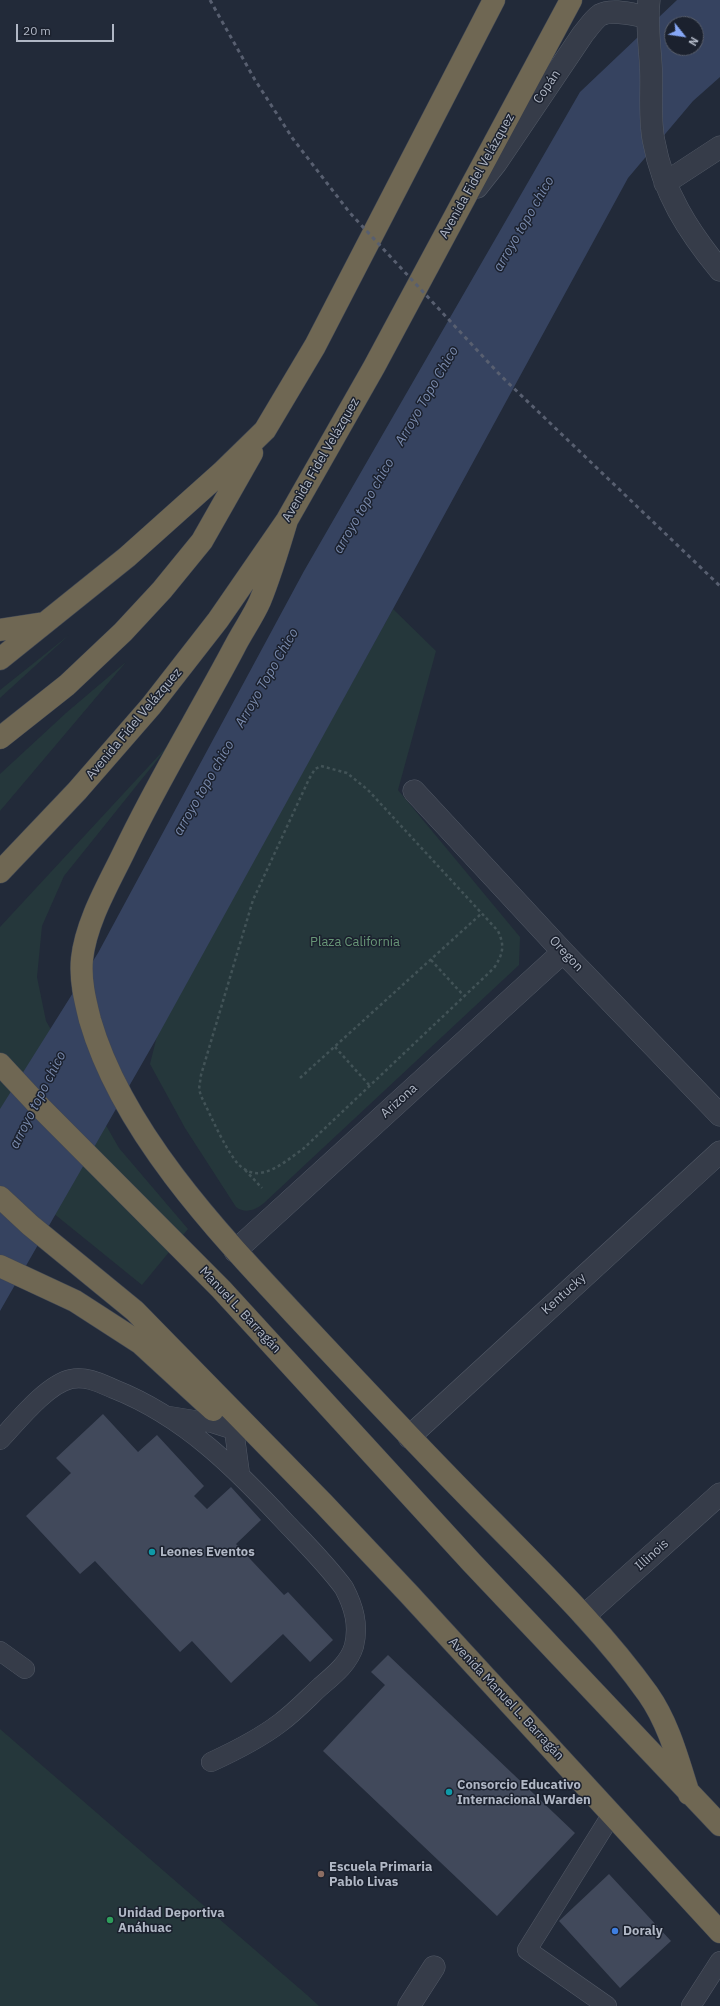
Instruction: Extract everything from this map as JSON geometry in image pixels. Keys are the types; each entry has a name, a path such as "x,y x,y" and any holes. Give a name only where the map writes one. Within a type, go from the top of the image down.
{"highway":[{"path":"0,738 67,685 123,632 162,590 202,541 315,346 494,0"},
{"name":"Avenida Fidel Velázquez","path":"0,872 77,791 152,706 218,620 287,520 374,367 571,0"},
{"path":"0,659 128,557 222,472 265,430"},
{"path":"287,520 259,605 177,749 135,828 102,898 85,942 82,963 84,997 94,1034 121,1095 153,1147 183,1188 236,1251 409,1437 584,1616 648,1694 661,1716 689,1794 720,1825"},
{"path":"0,630 45,622"},
{"name":"Manuel L. Barragán","path":"0,1064 40,1107 222,1289 472,1563 689,1794"},
{"path":"0,1079 40,1107"},
{"path":"0,1197 30,1225 135,1311 323,1503"},
{"path":"0,1266 75,1301 140,1343 234,1430 323,1503"},
{"name":"Avenida Manuel L. Barragán","path":"323,1503 720,1932"}],"street":[{"name":"Copán","path":"454,217 496,163 583,34 600,16 607,13 620,12 648,17 653,141 665,183 677,210 696,240 720,270"},
{"path":"665,183 720,147"},
{"name":"Oregon","path":"414,791 563,952 720,1115"},
{"name":"Arizona","path":"236,1251 563,952"},
{"name":"Kentucky","path":"409,1437 720,1152"},
{"name":"Illinois","path":"584,1616 720,1494"},
{"path":"409,2006 434,1967"}],"lane":[{"path":"0,1440 46,1394 60,1383 70,1379 82,1378 120,1391 167,1416 195,1436 240,1474 344,1588 354,1610 356,1632 354,1647 349,1658 340,1669 282,1722 254,1741 211,1762"},
{"path":"167,1416 212,1423 234,1430 240,1474"},
{"path":"0,1651 25,1669"},
{"path":"607,2006 527,1950 612,1814"},
{"path":"691,2006 720,1961"}],"path":[{"path":"244,1169 255,1173 262,1173 280,1165 303,1149 494,968 502,955 503,947 498,931 482,913 357,779 347,773 329,766 322,766 315,769 253,900 201,1075 199,1089 201,1096 234,1157 244,1169 262,1189"},
{"path":"300,1078 482,913"},
{"path":"431,960 464,996"},
{"path":"335,1047 370,1086"}],"green space":[{"name":"Plaza California","path":"393,609 436,651 398,790 520,937 519,965 264,1203 258,1208 247,1211 236,1207 185,1128 150,1064 159,1028"},
{"path":"69,635 0,698 0,690"},
{"path":"126,662 0,811 0,774 66,713"},
{"path":"174,739 64,876 42,926 37,977 46,1021 119,1148 188,1229 142,1285 0,1170 0,927"},
{"name":"Unidad Deportiva Anáhuac","path":"0,1729 307,1995 319,2006 0,2006"}],"water":[{"path":"677,0 720,0 720,77 693,101 628,178 155,1041 0,1311 0,1109 98,953 304,571 580,92"}],"building":[{"name":"Leones Eventos","path":"103,1414 138,1452 157,1435 204,1486 194,1496 207,1509 231,1487 261,1520 236,1544 284,1595 288,1592 333,1640 310,1662 283,1634 231,1683 192,1641 180,1652 95,1561 80,1574 26,1516 71,1473 56,1458"},
{"name":"Consorcio Educativo Internacional Warden","path":"388,1655 575,1833 497,1916 323,1751 385,1685 371,1672"},
{"name":"Doraly","path":"609,1874 671,1941 620,1988 559,1921"}],"railway":[{"path":"210,0 255,80 293,139 350,213 501,376 720,586"}],"place":[{"name":"Leones Eventos","path":"152,1552"},
{"name":"Consorcio Educativo Internacional Warden","path":"449,1792"},
{"name":"Escuela Primaria Pablo Livas","path":"321,1874"},
{"name":"Unidad Deportiva Anáhuac","path":"110,1920"},
{"name":"Doraly","path":"615,1931"}],"water label":[{"name":"arroyo topo chico","path":"524,224"},
{"name":"Arroyo Topo Chico","path":"427,396"},
{"name":"arroyo topo chico","path":"364,506"},
{"name":"Arroyo Topo Chico","path":"267,678"},
{"name":"arroyo topo chico","path":"204,788"},
{"name":"arroyo topo chico","path":"38,1100"}]}
